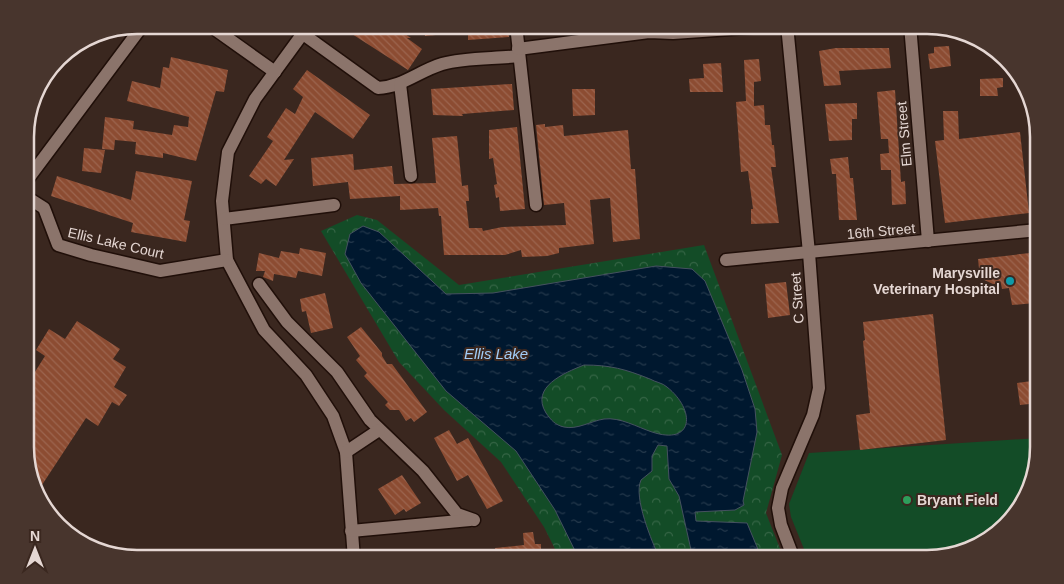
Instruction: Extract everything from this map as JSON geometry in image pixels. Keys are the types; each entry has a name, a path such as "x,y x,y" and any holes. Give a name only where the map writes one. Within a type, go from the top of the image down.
{"street":[{"path":"34,171 136,34"},
{"path":"222,34 275,72"},
{"path":"302,34 255,99 228,152 222,201 227,260 264,330 306,375 333,416 346,452 353,550"},
{"path":"312,34 378,88 393,88 426,69 446,63 637,34"},
{"path":"517,34 536,205"},
{"name":"C Street","path":"789,34 809,253 819,388 813,415 782,488 778,508 781,525 791,550"},
{"name":"Elm Street","path":"911,34 928,241"},
{"path":"400,84 411,176"},
{"name":"Ellis Lake Court","path":"34,202 44,208 58,245 91,255 160,271 227,260"},
{"path":"224,219 334,205"},
{"name":"16th Street","path":"726,260 1030,231"},
{"path":"259,284 302,338 337,372 379,430 423,472 456,514 474,520 351,531"},
{"path":"286,353 302,338"},
{"path":"346,452 379,430"}],"green space":[{"name":"Ellis Lake","path":"357,215 377,220 459,285 704,245 782,455 766,513 780,550 556,550 544,527 501,462 444,410 399,362 321,231"},
{"name":"Bryant Field","path":"1030,439 1027,474 1020,493 1005,515 995,525 973,540 960,545 934,550 804,550 791,517 789,504 809,453"}],"water":[{"name":"Ellis Lake","path":"363,226 379,232 446,294 493,293 656,266 692,269 705,281 742,370 755,409 757,432 743,501 744,505 735,510 695,512 696,521 747,523 758,550 691,550 679,496 669,479 667,446 658,445 652,456 652,471 641,480 639,488 644,520 656,550 575,550 555,510 516,451 446,391 361,283 345,254 350,234","holes":["584,365 625,370 665,386 683,406 686,415 686,423 683,430 676,434 666,435 610,419 569,428 556,424 546,413 542,404 542,396 551,382 567,372"]}],"building":[{"path":"352,34 405,34 411,38 407,38 422,49 408,70"},
{"path":"425,34 446,34 425,36"},
{"path":"468,34 509,34 509,37 468,40"},
{"path":"949,46 951,66 930,69 928,54 934,53 934,47"},
{"path":"836,48 889,48 891,68 839,71 841,85 824,86 819,51"},
{"path":"171,57 228,70 224,92 216,91 196,161 163,153 163,158 135,154 136,142 115,140 114,150 102,149 105,117 134,121 133,129 172,135 174,125 188,127 189,117 127,101 132,81 160,88 163,67 169,68"},
{"path":"759,59 761,81 754,82 754,106 764,105 765,125 770,125 776,167 771,167 779,223 751,224 751,209 753,209 748,171 741,172 736,102 746,101 744,60"},
{"path":"721,63 723,92 690,92 689,79 704,78 703,64"},
{"path":"307,70 370,115 353,139 315,112 284,160 294,159 276,186 266,179 261,184 249,176 273,141 267,137 286,108 295,114 303,97 293,89"},
{"path":"1003,78 1003,87 997,88 998,96 980,96 980,79"},
{"path":"512,84 514,110 462,114 463,116 433,115 431,89"},
{"path":"572,89 595,89 595,115 573,116"},
{"path":"895,90 901,182 905,181 906,204 892,205 891,170 881,170 880,154 889,153 888,139 881,139 877,92"},
{"path":"857,103 857,119 852,119 852,140 829,141 825,104"},
{"path":"943,111 958,111 959,139 1020,132 1029,213 945,223 935,141 944,140"},
{"path":"545,124 545,127 563,125 564,136 628,130 631,169 635,169 640,239 613,242 610,198 590,200 594,244 559,248 559,253 547,256 522,257 521,250 505,255 444,255 441,216 439,216 438,208 400,210 400,196 350,199 348,182 313,186 311,158 353,154 354,170 392,166 394,184 436,183 432,138 457,136 462,186 468,185 469,201 466,201 469,228 482,228 483,231 502,227 566,225 564,203 544,205 536,125"},
{"path":"517,127 525,209 500,211 499,197 496,198 494,185 497,184 493,158 489,159 489,130"},
{"path":"84,148 105,150 101,173 82,171"},
{"path":"848,157 850,178 853,178 857,220 839,220 836,174 832,174 830,159"},
{"path":"136,171 192,181 184,220 190,221 186,242 131,232 133,223 51,196 57,176 131,200"},
{"path":"300,248 326,253 322,276 298,271 296,278 274,274 273,281 263,277 265,271 256,271 259,253 279,258 281,251 299,254"},
{"name":"Marysville Veterinary Hospital","path":"1030,253 1030,303 1012,305 1009,288 1002,289 1001,284 993,284 980,278 978,259"},
{"path":"786,282 790,315 768,318 765,284"},
{"path":"325,293 333,328 311,333 306,311 302,312 300,299"},
{"path":"933,314 946,440 860,450 856,415 870,413 863,322"},
{"path":"77,321 120,349 113,359 126,367 114,387 127,395 119,406 112,402 98,426 86,418 42,485 37,474 34,447 34,373 45,356 36,350 49,329 65,339"},
{"path":"361,327 382,353 387,364 392,364 427,412 414,422 411,418 406,421 399,410 390,410 385,405 388,402 364,376 367,373 356,360 360,356 347,337"},
{"path":"1030,381 1030,404 1020,405 1017,383"},
{"path":"449,430 457,444 468,438 503,501 487,509 468,475 457,481 434,438"},
{"path":"402,475 421,503 406,512 404,509 395,515 378,489"},
{"path":"533,532 535,544 541,544 541,550 495,550 495,548 524,545 523,533"}],"place":[{"name":"Marysville Veterinary Hospital","path":"1010,281"},
{"name":"Bryant Field","path":"907,500"}]}
